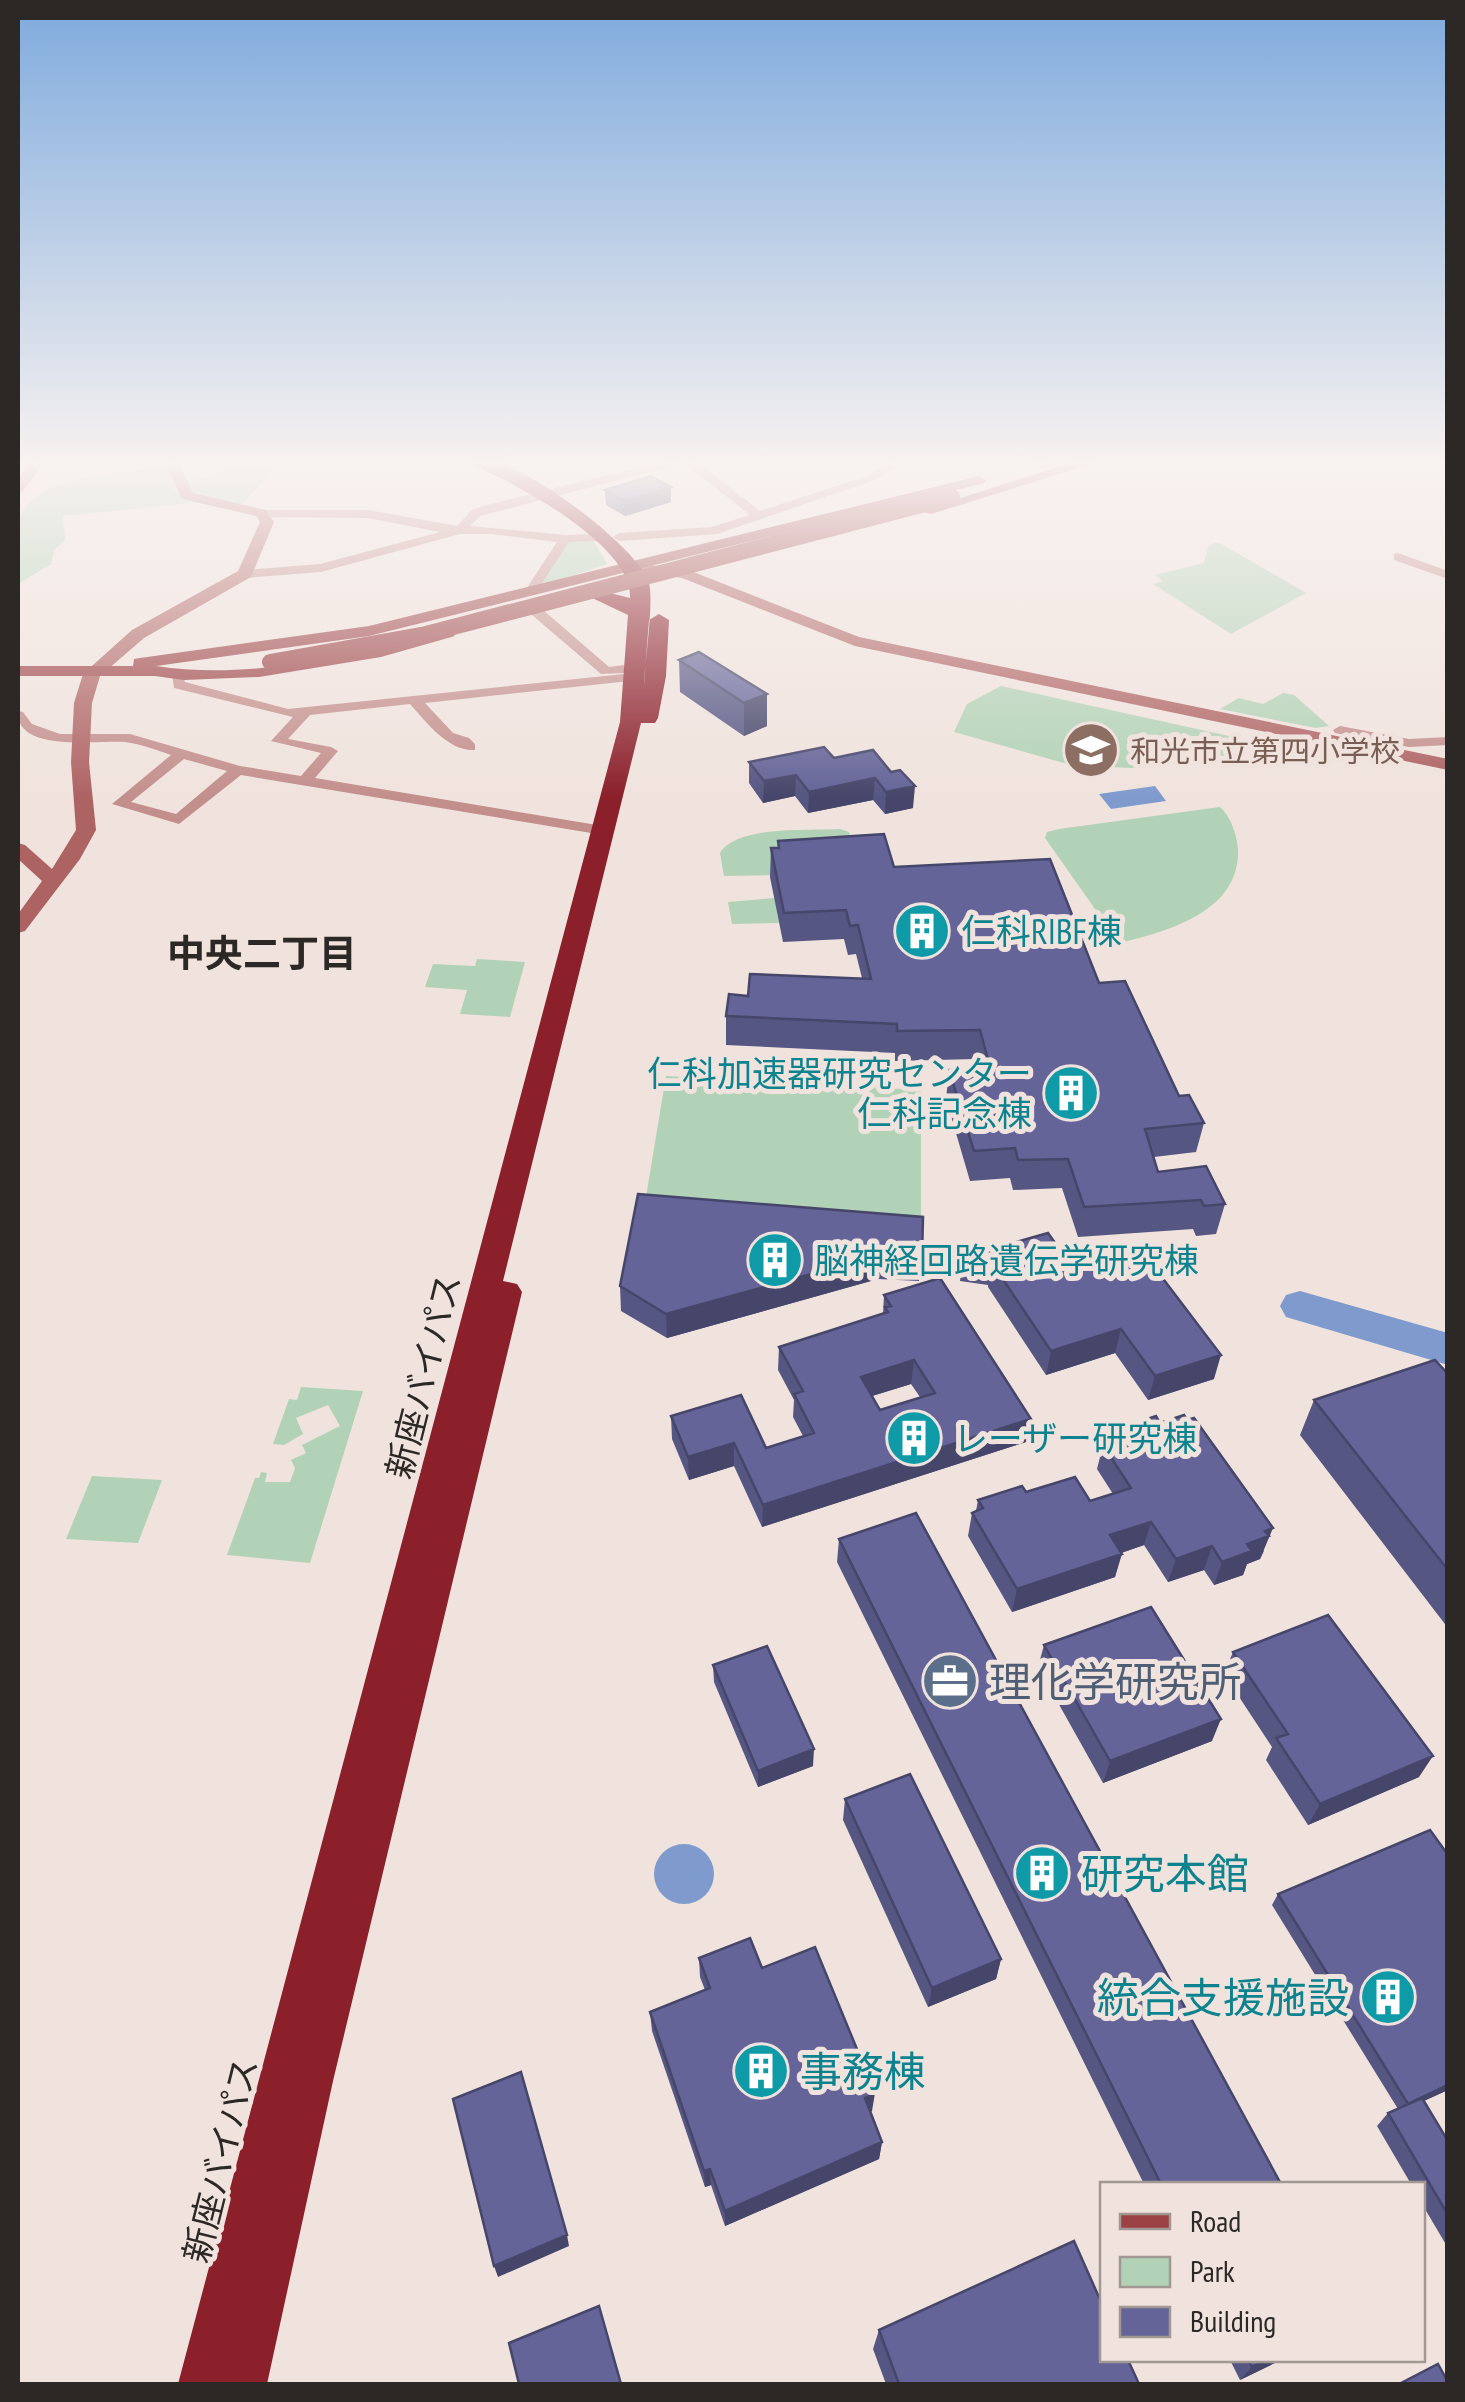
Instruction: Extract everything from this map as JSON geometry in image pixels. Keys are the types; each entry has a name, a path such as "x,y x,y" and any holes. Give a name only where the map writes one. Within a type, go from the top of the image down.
{"highway":[{"path":"598,596 620,601 640,573"},
{"name":"新座バイパス","path":"203,2384 630,722 642,573"},
{"name":"新座バイパス","path":"241,2384 310,2081 613,869 656,676 642,573"}],"main road":[{"path":"147,667 369,631 537,590 626,573"},
{"path":"18,672 269,658 426,634 656,573"},
{"path":"147,667 177,677 336,660 412,645 598,596"},
{"path":"18,662 96,669"}],"street":[{"path":"18,927 82,842 86,830 80,776 83,703 96,669 138,634 246,574 257,573"},
{"path":"537,590 534,586 542,573"},
{"path":"651,573 856,641 1448,764"},
{"path":"538,612 606,671 634,673"},
{"path":"177,677 179,685 218,698 276,711 304,712 634,673"},
{"path":"415,701 448,736 470,747"},
{"path":"304,712 278,740 331,751 305,781"},
{"path":"18,715 26,727 42,734 130,738 238,770 603,830"},
{"path":"1340,730 1408,743 1448,741"},
{"path":"180,755 120,804 178,819 238,770"},
{"path":"18,849 53,880"}],"green space":[{"path":"17,573 36,573 18,584"},
{"path":"546,573 580,573 545,585 540,582"},
{"path":"1272,573 1306,593 1231,634 1153,584 1163,581 1155,575"},
{"path":"1001,686 1238,738 1239,754 1131,768 1071,765 954,732 967,704"},
{"path":"1283,693 1294,695 1329,726 1316,728 1220,709 1239,698 1263,704"},
{"path":"1220,807 1233,827 1238,850 1227,889 1197,916 1158,933 1119,943 1045,838 1047,832 1059,829"},
{"path":"775,831 849,832 857,863 778,875 724,876 720,853 742,838"},
{"path":"775,898 779,923 732,924 728,902"},
{"path":"477,959 525,962 510,1017 460,1014 467,990 425,987 433,964 475,966"},
{"path":"666,1076 921,1090 921,1219 645,1203"},
{"path":"301,1387 363,1391 310,1563 227,1555 255,1478 261,1472 267,1473 265,1482 290,1482 295,1468 291,1460 306,1453 302,1445 340,1426 328,1405 296,1418 303,1434 284,1445 273,1444 289,1399 297,1400"},
{"path":"92,1476 162,1480 138,1543 66,1539"}],"water":[{"path":"1155,786 1166,801 1111,809 1099,794"},
{"path":"684,1844 705,1853 714,1874 705,1895 684,1904 663,1895 654,1874 663,1853"}],"building":[{"path":"699,652 767,694 744,703 679,660"},
{"path":"824,747 834,758 873,750 891,772 900,770 915,786 886,792 875,778 809,792 796,775 764,781 749,762"},
{"path":"884,834 894,867 1050,859 1099,983 1125,981 1179,1096 1189,1095 1204,1123 1145,1129 1158,1172 1206,1166 1225,1204 1204,1206 1201,1200 1084,1207 1068,1159 1018,1160 1015,1148 974,1151 949,1070 990,1067 980,1030 897,1031 897,1024 726,1016 729,994 748,996 750,974 871,979 858,925 850,926 846,910 784,913 771,848 779,848 778,841"},
{"name":"脳神経回路遺伝学研究棟","path":"638,1194 923,1217 922,1257 880,1255 666,1314 620,1286"},
{"path":"1048,1233 1075,1271 1142,1251 1221,1355 1155,1376 1121,1329 1051,1351 992,1263 996,1261 963,1257"},
{"path":"940,1278 1031,1419 763,1505 734,1443 688,1457 671,1416 741,1395 766,1448 814,1433 794,1394 803,1391 779,1347 888,1312 885,1307 891,1306 884,1295","holes":["914,1360 935,1393 880,1410 861,1377"]},
{"path":"1435,1360 1448,1374 1448,1570 1314,1400"},
{"path":"1184,1415 1187,1420 1194,1418 1273,1528 1265,1531 1269,1536 1247,1544 1252,1551 1222,1562 1212,1546 1176,1559 1151,1522 1110,1535 1122,1554 1017,1589 972,1513 983,1508 978,1500 1022,1486 1026,1492 1075,1477 1090,1501 1131,1488 1103,1445 1133,1436 1126,1426 1156,1416 1160,1423"},
{"name":"研究本館","path":"916,1513 1280,2182 1160,2182 839,1539"},
{"path":"1151,1607 1221,1719 1110,1761 1044,1645"},
{"path":"1328,1615 1433,1756 1320,1804 1276,1738 1288,1734 1233,1652"},
{"path":"767,1646 814,1749 758,1771 713,1665"},
{"path":"910,1774 1001,1959 932,1988 845,1799"},
{"name":"統合支援施設","path":"1430,1830 1448,1855 1448,2085 1408,2104 1278,1894"},
{"name":"事務棟","path":"750,1938 762,1968 815,1947 875,2093 865,2098 882,2142 725,2211 710,2169 704,2171 650,2012 710,1988 699,1958"},
{"path":"521,2072 567,2235 494,2266 453,2099"},
{"path":"1422,2098 1448,2141 1448,2215 1388,2113"},
{"path":"1074,2241 1100,2300 1100,2362 1129,2362 1139,2384 899,2384 879,2330"},
{"path":"599,2306 621,2384 519,2384 509,2343"},
{"path":"1438,2364 1448,2384 1399,2384"}],"waterway":[{"path":"1300,1306 1448,1349"}],"place":[{"name":"和光市立第四小学校","path":"1091,750"},
{"name":"仁科RIBF棟","path":"922,931"},
{"name":"仁科加速器研究センター 仁科記念棟","path":"1071,1093"},
{"name":"脳神経回路遺伝学研究棟","path":"775,1260"},
{"name":"レーザー研究棟","path":"914,1438"},
{"name":"理化学研究所","path":"950,1681"},
{"name":"研究本館","path":"1042,1873"},
{"name":"統合支援施設","path":"1388,1997"},
{"name":"事務棟","path":"761,2071"}],"district":[{"name":"中央二丁目","path":"262,952"}]}
